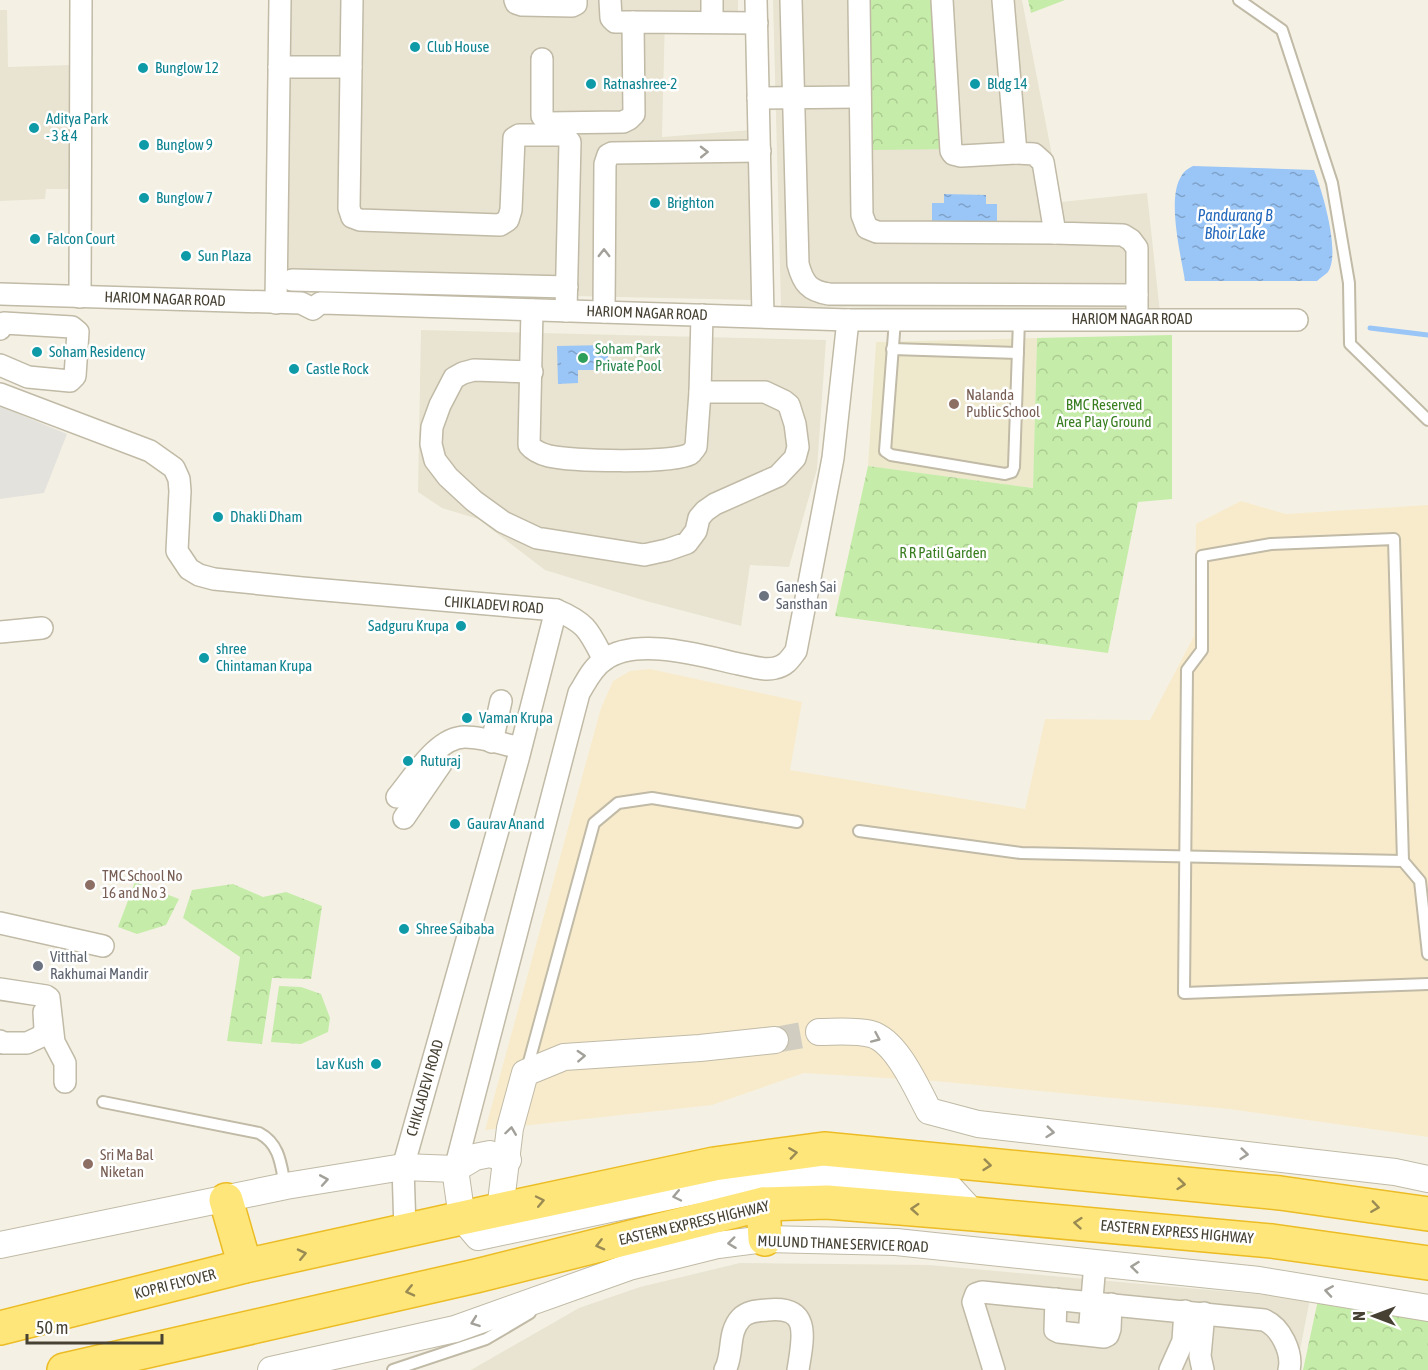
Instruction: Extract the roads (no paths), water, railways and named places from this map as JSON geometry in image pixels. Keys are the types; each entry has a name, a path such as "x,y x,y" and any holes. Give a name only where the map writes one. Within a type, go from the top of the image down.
{"highway":[{"path":"226,1200 245,1266 714,1164 824,1149 1280,1193 1428,1214"},
{"name":"EASTERN EXPRESS HIGHWAY","path":"117,1365 763,1204 827,1202 1272,1241 1421,1267"},
{"path":"763,1204 765,1239"},
{"name":"KOPRI FLYOVER","path":"0,1328 245,1266"},
{"path":"64,1370 117,1365"}],"street":[{"path":"80,297 81,0"},
{"path":"276,303 280,0"},
{"path":"352,0 349,208 352,217 360,220 500,225 508,220 511,210 514,138 519,135 564,135 570,141 566,310"},
{"path":"515,0 522,5 572,6 575,5 576,0"},
{"path":"610,0 611,18 615,22 757,23"},
{"path":"712,0 712,22"},
{"path":"756,0 764,316"},
{"path":"791,0 798,264 802,279 807,286 816,292 829,294 1137,295"},
{"path":"859,0 862,215 863,223 867,228 877,232 1123,235 1137,248 1137,319"},
{"path":"942,0 951,151 961,156 1034,154 1043,162 1055,233"},
{"path":"1003,0 1016,153"},
{"path":"542,59 542,116 547,123 623,122 634,114 633,22"},
{"path":"279,67 351,67"},
{"path":"758,98 861,97"},
{"path":"604,312 605,164 608,155 612,153 760,151"},
{"path":"292,280 567,287"},
{"path":"315,303 324,281"},
{"path":"411,306 412,283"},
{"path":"475,308 476,285"},
{"path":"520,286 526,309 532,372 528,441 532,448 552,456 608,461 650,460 690,454 697,444 702,315"},
{"name":"HARIOM NAGAR ROAD","path":"0,294 848,320 1297,320"},
{"path":"45,326 46,296"},
{"path":"848,320 833,458 796,651 788,663 769,669 676,651 636,649 619,652 604,660 592,672 579,693 455,1169 462,1218 478,1237 756,1178 808,1177 868,1180 951,1189 974,1214"},
{"path":"0,329 3,323 72,327 78,332 75,376 70,381 28,377 0,365"},
{"path":"532,372 474,370 454,378 432,427 431,444 435,460 448,477 474,501 503,522 537,538 644,555 687,543 696,531 699,518 705,511 715,504 778,476 795,458 798,447 795,424 789,405 784,401 765,392 700,392"},
{"name":"CHIKLADEVI ROAD","path":"0,394 150,451 174,468 179,479 180,491 177,551 189,569 199,575 214,579 333,591 556,610 519,753 403,1167 405,1230"},
{"path":"556,610 575,618 589,630 604,660"},
{"path":"0,632 42,628"},
{"path":"492,742 501,700"},
{"path":"397,797 443,744 452,739 468,737 492,742 519,753"},
{"path":"404,818 438,766 460,750 474,748 519,753"},
{"path":"0,923 103,946"},
{"path":"0,989 49,998 54,1042 64,1063 65,1082"},
{"path":"0,1003 35,1000 44,1008 45,1029 42,1036 27,1042 3,1043 0,1041"},
{"path":"819,1032 846,1031 872,1034 889,1044 929,1111 978,1124 1395,1172 1428,1179"},
{"path":"500,1210 508,1160 510,1128 525,1073 564,1057 700,1048 776,1040"},
{"path":"0,1245 286,1186 403,1167 455,1169 475,1157 490,1154 508,1160"},
{"name":"MULUND THANE SERVICE ROAD","path":"272,1370 454,1329 629,1267 718,1245 765,1239 896,1242 1259,1280 1428,1308"},
{"path":"1056,1299 1055,1330 1104,1337 1108,1335 1110,1329 1098,1310 1095,1263"},
{"path":"994,1370 974,1302 976,1294 982,1292 1056,1299 1098,1310 1195,1312 1264,1320 1270,1322 1290,1353 1289,1370"},
{"path":"725,1370 729,1363 734,1328 742,1317 751,1311 781,1308 799,1317 802,1338 798,1370"},
{"path":"1170,1370 1195,1312"},
{"path":"1195,1312 1203,1370"}],"lane":[{"path":"1239,0 1282,30 1332,183 1349,283 1350,344 1428,420"},
{"path":"895,320 884,445 887,454 1005,474 1012,472 1014,467 1019,320"},
{"path":"892,349 1018,353"},
{"path":"1428,954 1420,881 1403,861 1394,540 1271,544 1202,556 1202,650 1187,670 1184,993 1428,984"},
{"path":"525,1073 594,823 618,803 652,798 797,822"},
{"path":"859,831 1021,853 1403,861"},
{"path":"103,1102 259,1133 270,1138 277,1150 286,1186"},
{"path":"393,1370 486,1339 583,1283"}],"water":[{"name":"Pandurang B Bhoir Lake","path":"1193,166 1314,170 1329,221 1332,251 1328,272 1317,281 1185,281 1176,227 1175,197 1182,175"},
{"path":"944,194 986,195 986,204 997,204 997,222 932,222 932,203 944,203"},
{"name":"Soham Park Private Pool","path":"608,345 608,370 578,370 578,383 558,384 557,346"}],"waterway":[{"path":"1370,328 1428,335"}],"tunnel":[{"path":"775,1040 819,1032"}],"place":[{"name":"Club House","path":"415,47"},
{"name":"Bunglow 12","path":"143,68"},
{"name":"Ratnashree-2","path":"591,84"},
{"name":"Bldg 14","path":"975,84"},
{"name":"Aditya Park - 3 & 4","path":"34,128"},
{"name":"Bunglow 9","path":"144,145"},
{"name":"Bunglow 7","path":"144,198"},
{"name":"Brighton","path":"655,203"},
{"name":"Falcon Court","path":"35,239"},
{"name":"Sun Plaza","path":"186,256"},
{"name":"Soham Residency","path":"37,352"},
{"name":"Soham Park Private Pool","path":"583,358"},
{"name":"Castle Rock","path":"294,369"},
{"name":"Nalanda Public School","path":"954,404"},
{"name":"Dhakli Dham","path":"218,517"},
{"name":"Ganesh Sai Sansthan","path":"764,596"},
{"name":"Sadguru Krupa","path":"461,626"},
{"name":"shree Chintaman Krupa","path":"204,658"},
{"name":"Vaman Krupa","path":"467,718"},
{"name":"Ruturaj","path":"408,761"},
{"name":"Gaurav Anand","path":"455,824"},
{"name":"TMC School No 16 and No 3","path":"90,885"},
{"name":"Shree Saibaba","path":"404,929"},
{"name":"Vitthal Rakhumai Mandir","path":"38,966"},
{"name":"Lav Kush","path":"376,1064"},
{"name":"Sri Ma Bal Niketan","path":"88,1164"}],"park label":[{"name":"BMC Reserved Area Play Ground","path":"1104,414"},
{"name":"R R Patil Garden","path":"943,553"}]}
